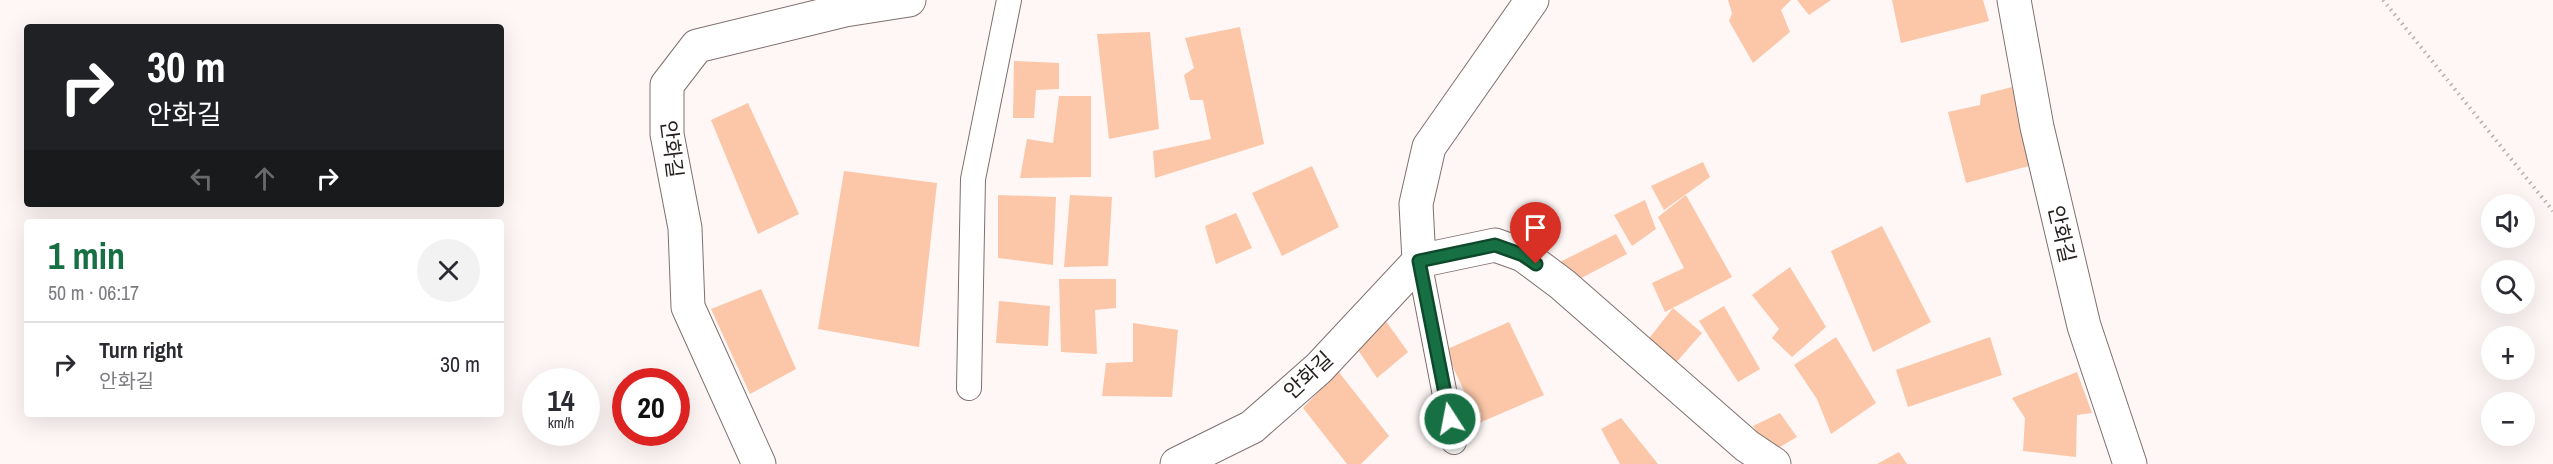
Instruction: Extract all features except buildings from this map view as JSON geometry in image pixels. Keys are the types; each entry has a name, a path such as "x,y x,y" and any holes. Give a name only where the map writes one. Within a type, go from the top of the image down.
{"street":[{"name":"안화길","path":"759,464 688,307 685,228 667,134 667,85 697,46 844,10 909,0"},
{"path":"1532,0 1429,147 1416,204 1419,261 1495,245 1523,255 1614,328 1747,446 1774,464"},
{"name":"안화길","path":"2014,0 2037,127 2084,326 2130,464"},
{"name":"안화길","path":"1177,464 1252,427 1319,368 1419,261"}],"lane":[{"path":"969,388 973,178 985,128 1009,0"},
{"path":"1419,261 1454,442"}],"path":[{"path":"2383,0 2553,211"}],"route":[{"path":"1450,419 1419,261 1495,245 1523,255 1536,264"}]}
